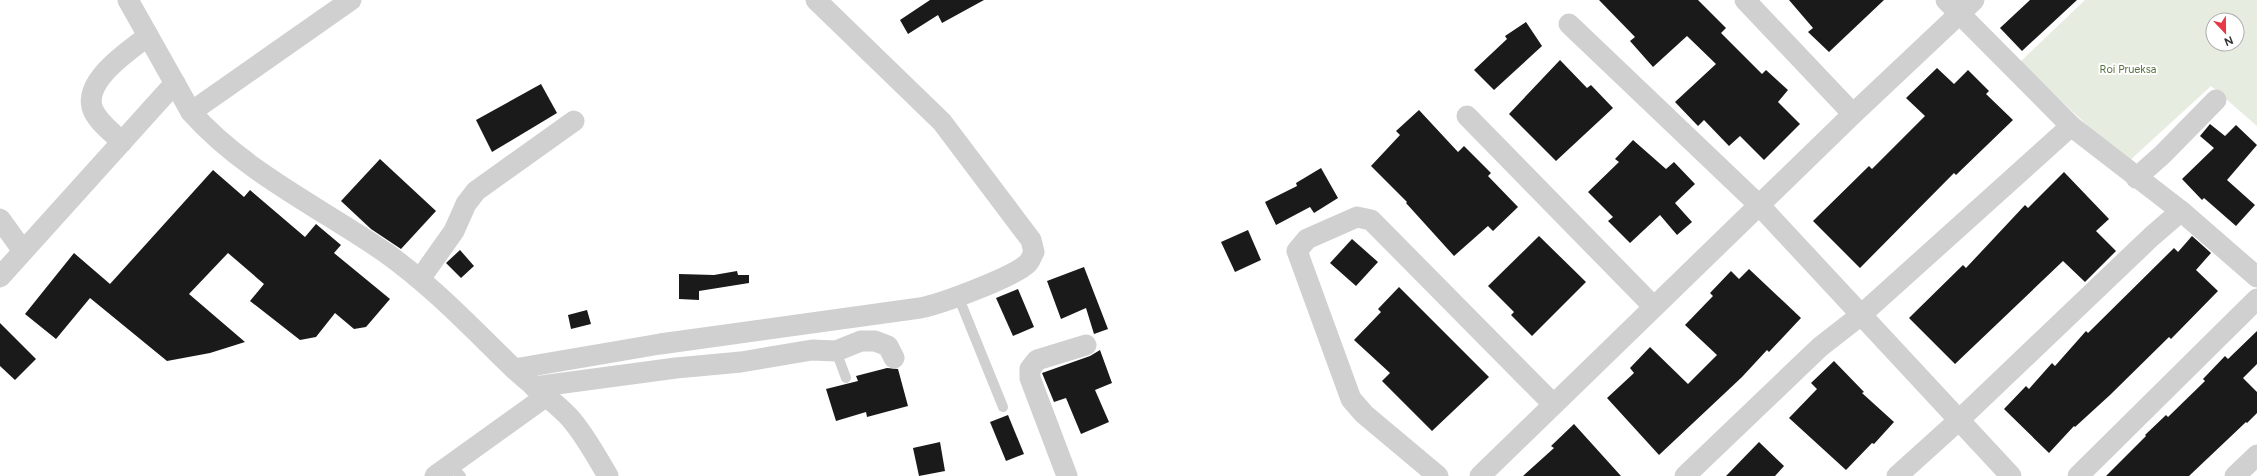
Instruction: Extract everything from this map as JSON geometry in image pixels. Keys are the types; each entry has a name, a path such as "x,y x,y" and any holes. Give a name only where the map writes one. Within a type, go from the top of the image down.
{"street":[{"path":"128,0 191,112 226,148 243,161 379,249 420,279 514,370 570,418 593,450 608,476"},
{"path":"191,112 351,0"},
{"path":"514,370 660,344 906,311 939,304 1014,272 1028,262 1034,252 1031,240 942,122 816,0"},
{"path":"1744,0 1853,114"},
{"path":"1480,476 1760,206 1853,114 1959,4 2071,126 2136,178 2181,211 2257,277"},
{"path":"1569,24 1760,206 1958,421 2011,476"},
{"path":"122,142 100,121 92,107 92,95 110,65 148,36"},
{"path":"0,277 12,245 122,142 175,83"},
{"path":"2136,178 2162,155 2216,100"},
{"path":"1467,116 1654,307"},
{"path":"420,279 454,231 466,204 476,191 574,121"},
{"path":"1685,476 1820,347 1861,315 2071,126"},
{"path":"1897,476 1958,421 2150,237 2181,211"},
{"path":"1438,476 1364,414 1351,399 1297,251 1307,239 1357,217 1371,220 1553,404"},
{"path":"0,219 12,245"},
{"path":"2078,476 2257,299"},
{"path":"449,472 540,392 676,368 741,362 812,350 836,351 861,341 875,340 888,346 894,358"},
{"path":"1067,476 1030,378 1030,369 1037,360 1086,345"},
{"path":"2235,476 2257,455"}],"lane":[{"path":"958,296 1003,407"},
{"path":"836,351 846,378"}],"green space":[{"name":"Roi Prueksa","path":"2085,0 2257,0 2257,126 2211,86 2127,163 2020,62"}],"building":[{"path":"930,0 984,0 942,23 938,15 908,34 900,20"},
{"path":"1599,0 1698,0 1726,28 1721,33 1762,74 1766,70 1788,90 1778,102 1800,124 1764,160 1740,136 1729,146 1704,120 1698,126 1675,102 1716,64 1687,36 1653,67 1630,41 1635,37"},
{"path":"1789,0 1884,0 1829,52 1808,32 1813,28"},
{"path":"2030,0 2077,0 2022,51 2000,28"},
{"path":"1526,22 1542,46 1494,90 1474,70 1507,39 1505,36"},
{"path":"1560,60 1587,88 1591,85 1613,108 1556,161 1509,114"},
{"path":"1937,68 1954,84 1968,70 1989,91 1986,94 2013,120 1956,175 1954,173 1860,268 1813,221 1869,166 1872,169 1925,116 1906,98"},
{"path":"541,84 557,113 492,152 476,120"},
{"path":"1419,110 1458,152 1464,146 1491,173 1488,176 1518,207 1493,231 1488,226 1454,256 1406,203 1407,202 1371,166 1400,135 1396,131"},
{"path":"2210,124 2225,136 2236,125 2257,145 2227,180 2255,205 2236,226 2204,198 2202,200 2182,179 2214,148 2200,136"},
{"path":"1633,140 1666,169 1674,162 1695,184 1675,203 1692,222 1677,235 1660,215 1630,243 1608,221 1613,217 1588,192 1619,162 1615,159"},
{"path":"380,159 436,211 401,249 371,229 341,201"},
{"path":"1321,168 1338,198 1314,213 1310,207 1276,225 1265,202 1297,186 1296,183"},
{"path":"213,170 244,197 250,190 305,237 316,224 341,245 334,253 390,299 366,327 354,329 335,313 316,337 300,340 250,301 264,284 228,253 189,294 245,342 210,353 167,361 90,298 56,339 25,314 74,253 110,284"},
{"path":"2064,172 2109,219 2096,231 2116,251 2085,282 2063,261 1955,364 1909,318 1963,265 1966,268 2025,205 2028,208"},
{"path":"1248,230 1261,260 1235,272 1221,242"},
{"path":"1539,236 1586,282 1532,336 1511,315 1514,312 1488,286"},
{"path":"2192,236 2211,253 2196,270 2218,291 2171,339 2169,337 2110,395 2075,427 2074,426 2049,453 2004,409 2026,386 2029,389 2052,363 2055,366 2086,331 2088,333 2174,248 2178,252"},
{"path":"1352,239 1378,262 1356,286 1330,263"},
{"path":"460,250 474,266 461,278 446,263"},
{"path":"1084,267 1108,329 1094,334 1086,308 1061,319 1047,281"},
{"path":"1749,269 1801,318 1769,352 1767,350 1742,377 1659,455 1607,398 1634,373 1630,368 1650,347 1688,384 1717,355 1685,325 1713,296 1710,293 1731,271 1739,279"},
{"path":"737,271 738,275 749,275 749,283 699,291 699,300 679,299 679,274 714,275"},
{"path":"1399,287 1489,377 1432,431 1382,381 1390,373 1354,340 1381,312 1378,309"},
{"path":"1018,289 1034,327 1013,336 996,298"},
{"path":"587,310 591,324 571,329 568,315"},
{"path":"0,323 36,359 15,380 0,366"},
{"path":"2257,331 2257,364 2243,378 2257,392 2257,413 2247,423 2246,422 2189,476 2106,476 2146,436 2145,435 2166,415 2168,417 2205,381 2203,379 2225,356 2228,359"},
{"path":"1100,350 1112,383 1095,390 1109,422 1081,434 1066,398 1054,402 1042,373 1090,356"},
{"path":"1834,361 1864,392 1862,393 1894,422 1874,444 1872,443 1846,470 1789,418 1817,389 1811,383"},
{"path":"887,368 898,369 908,406 867,417 866,412 836,421 826,389 858,381 856,376"},
{"path":"1008,415 1024,454 1006,461 990,422"},
{"path":"1574,424 1621,476 1523,476 1554,448 1551,446"},
{"path":"940,442 945,471 919,476 913,448"},
{"path":"1759,442 1784,466 1775,476 1726,476"}]}
